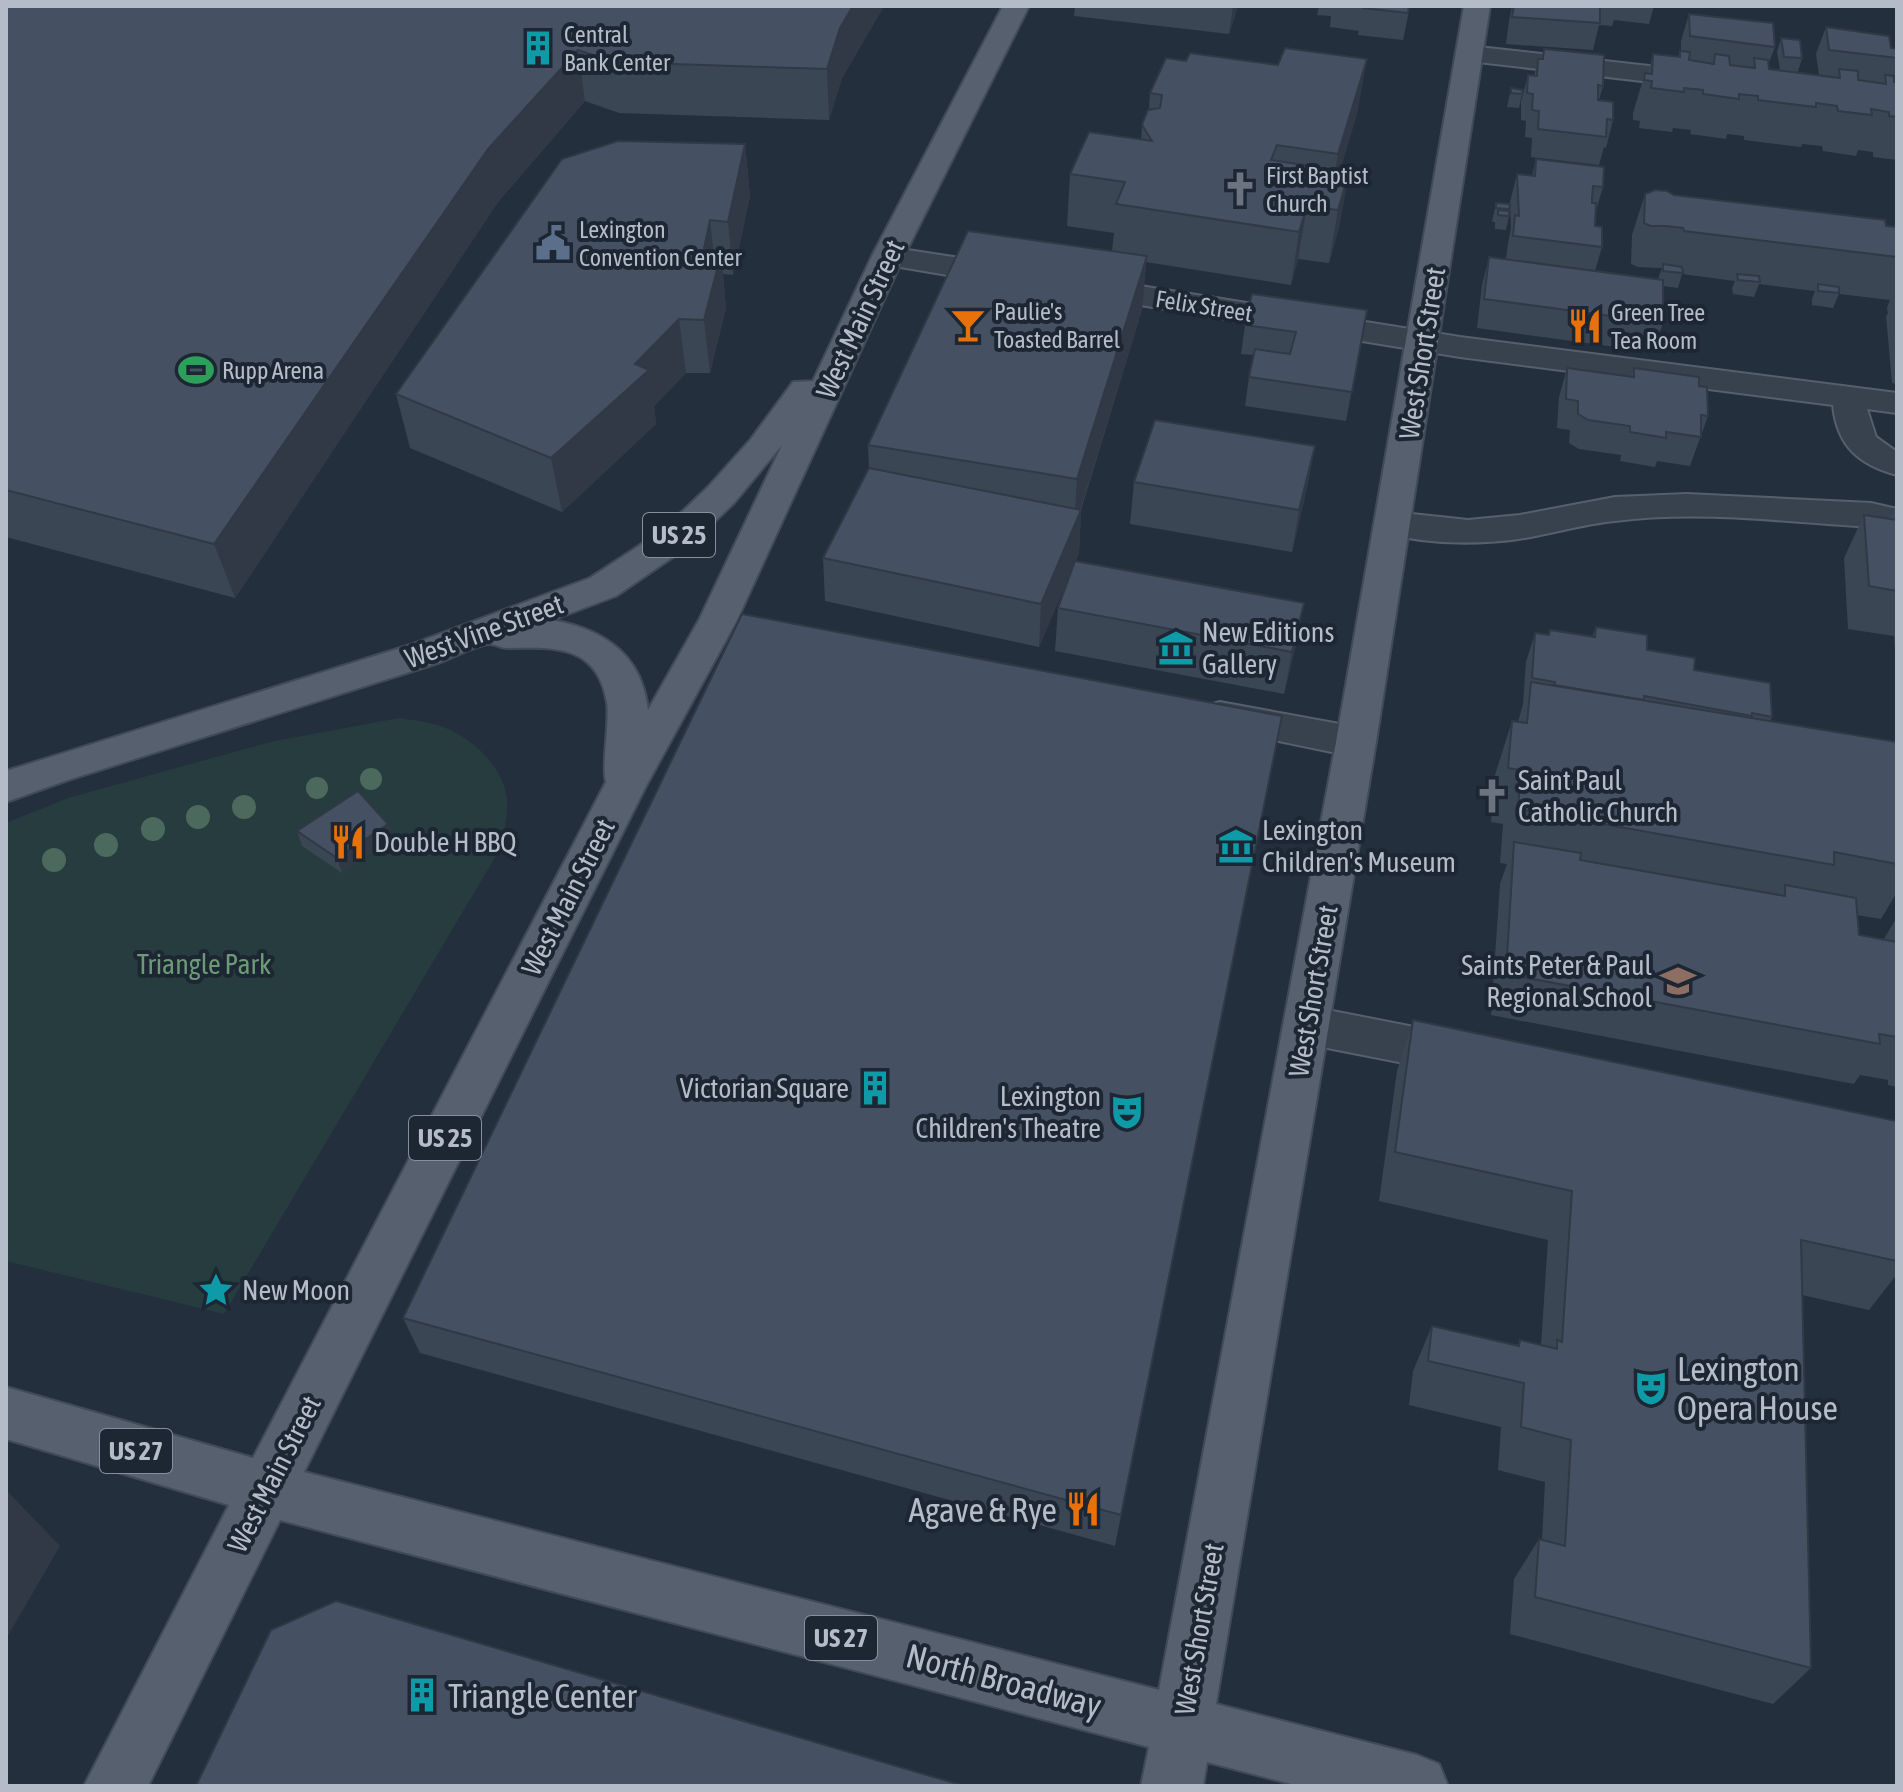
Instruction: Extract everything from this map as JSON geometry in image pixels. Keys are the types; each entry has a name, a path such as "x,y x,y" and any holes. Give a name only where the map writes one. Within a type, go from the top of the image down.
{"main road":[{"name":"West Main Street","path":"115,1786 624,788 718,620 888,256 1016,6"},
{"name":"West Short Street","path":"1172,1786 1356,742 1477,6"},
{"name":"West Vine Street","path":"6,787 53,769 424,654 603,587 676,538 721,495 763,447 859,317"},
{"path":"424,654 507,635 551,632 577,637 604,655 622,682 629,726 624,788"},
{"name":"US 27","path":"6,1413 266,1489"},
{"name":"North Broadway","path":"266,1489 1417,1786"}],"street":[{"path":"1470,54 1727,83"},
{"name":"Felix Street","path":"888,256 1424,340 1897,403"},
{"path":"1849,397 1850,423 1859,443 1897,464"},
{"path":"1393,524 1468,532 1520,527 1615,509 1687,505 1871,515 1897,521"},
{"path":"718,620 759,628"},
{"path":"1184,709 1356,742"},
{"path":"1307,1025 1510,1065"}],"green space":[{"name":"Triangle Park","path":"399,718 449,729 472,743 492,763 507,799 503,844 224,1314 6,1261 6,823 68,798 270,742"}],"building":[{"name":"Rupp Arena","path":"6,6 853,6 840,28 827,69 612,62 578,50 488,149 214,544 6,490"},
{"path":"1363,6 1409,6 1408,13"},
{"path":"1514,6 1600,6 1600,23 1512,17"},
{"path":"1689,14 1773,23 1775,47 1690,36"},
{"path":"1826,27 1889,36 1891,48 1897,49 1897,58 1829,50"},
{"path":"1781,38 1800,40 1802,58 1784,57"},
{"path":"1285,48 1367,59 1338,154 1277,145 1271,160 1349,172 1338,210 1307,206 1299,232 1116,204 1125,182 1070,174 1089,132 1152,141 1142,125 1148,110 1160,108 1162,95 1150,93 1166,58 1186,61 1190,53 1278,65"},
{"path":"1544,49 1604,55 1603,86 1598,85 1598,100 1613,102 1613,120 1607,119 1606,137 1538,129 1539,111 1532,110 1533,94 1527,93 1528,75 1537,76 1538,59 1543,59"},
{"path":"1680,51 1690,52 1689,60 1714,64 1715,54 1729,56 1730,65 1755,68 1754,58 1768,60 1769,69 1840,78 1839,69 1858,71 1858,80 1886,84 1885,75 1894,76 1894,82 1897,82 1897,117 1889,116 1889,112 1871,109 1872,115 1838,111 1837,106 1816,103 1816,107 1758,100 1758,96 1739,94 1739,99 1703,94 1703,90 1684,88 1684,92 1651,88 1652,81 1644,80 1645,73 1652,74 1653,54 1680,57"},
{"path":"1511,88 1523,90 1522,94 1511,93"},
{"path":"618,141 745,144 728,222 710,220 703,253 721,254 704,320 679,319 635,364 649,370 551,458 396,394 562,159"},
{"path":"1536,159 1604,167 1603,187 1593,186 1592,198 1592,203 1596,203 1595,226 1602,227 1602,247 1513,236 1515,215 1519,216 1517,174 1535,176"},
{"path":"1655,190 1674,195 1885,220 1886,226 1897,227 1897,257 1651,226 1644,223 1645,194"},
{"path":"1496,203 1510,204 1509,209 1496,208"},
{"path":"1498,210 1509,211 1509,216 1498,215"},
{"path":"968,231 1147,256 1077,479 868,445"},
{"path":"1489,257 1663,280 1663,323 1484,299"},
{"path":"1663,264 1682,267 1683,273 1663,271"},
{"path":"1737,274 1759,276 1760,282 1738,280"},
{"path":"1818,284 1839,287 1839,293 1818,291"},
{"path":"1252,294 1367,310 1352,392 1249,377 1255,349 1290,354 1296,332 1245,325"},
{"path":"1567,368 1634,377 1634,368 1699,377 1699,386 1707,387 1708,416 1701,415 1701,437 1666,432 1666,438 1630,432 1630,426 1588,420 1578,414 1578,401 1566,399"},
{"path":"1155,420 1315,446 1299,510 1134,482"},
{"path":"869,468 1081,510 1041,604 823,558"},
{"path":"1864,515 1897,520 1897,591 1869,586"},
{"path":"1075,561 1304,603 1292,652 1058,608"},
{"name":"Victorian Square","path":"742,614 1282,716 1121,1515 403,1318"},
{"path":"1596,627 1647,635 1647,650 1695,658 1694,670 1770,683 1772,717 1644,696 1644,700 1554,685 1555,682 1532,678 1535,633 1549,635 1550,630 1595,637"},
{"path":"1531,682 1897,742 1897,864 1834,852 1834,865 1518,809 1521,770 1508,768 1512,721 1527,723"},
{"path":"358,791 388,824 337,858 297,831"},
{"name":"Saints Peter & Paul Regional School","path":"1514,842 1581,853 1580,860 1785,896 1785,885 1856,898 1859,935 1897,942 1897,1037 1879,1034 1880,1044 1506,974"},
{"name":"Lexington Opera House","path":"1413,1020 1896,1121 1897,1261 1801,1240 1811,1668 1535,1597 1539,1539 1565,1546 1571,1440 1521,1427 1524,1383 1428,1361 1432,1326 1519,1346 1520,1340 1557,1349 1557,1340 1562,1342 1572,1191 1395,1152"},
{"path":"336,1601 964,1786 196,1786 271,1630"}],"place":[{"name":"Central Bank Center","path":"538,48"},
{"name":"First Baptist Church","path":"1240,189"},
{"name":"Lexington Convention Center","path":"553,243"},
{"name":"Paulie's Toasted Barrel","path":"968,325"},
{"name":"Green Tree Tea Room","path":"1585,326"},
{"name":"Rupp Arena","path":"196,370"},
{"name":"New Editions Gallery","path":"1176,648"},
{"name":"Saint Paul Catholic Church","path":"1492,796"},
{"name":"Double H BBQ","path":"348,842"},
{"name":"Lexington Children's Museum","path":"1236,846"},
{"name":"Saints Peter & Paul Regional School","path":"1678,981"},
{"name":"Victorian Square","path":"875,1088"},
{"name":"Lexington Children's Theatre","path":"1127,1112"},
{"name":"New Moon","path":"216,1290"},
{"name":"Lexington Opera House","path":"1651,1388"},
{"name":"Agave & Rye","path":"1083,1509"},
{"name":"Triangle Center","path":"422,1695"}]}
